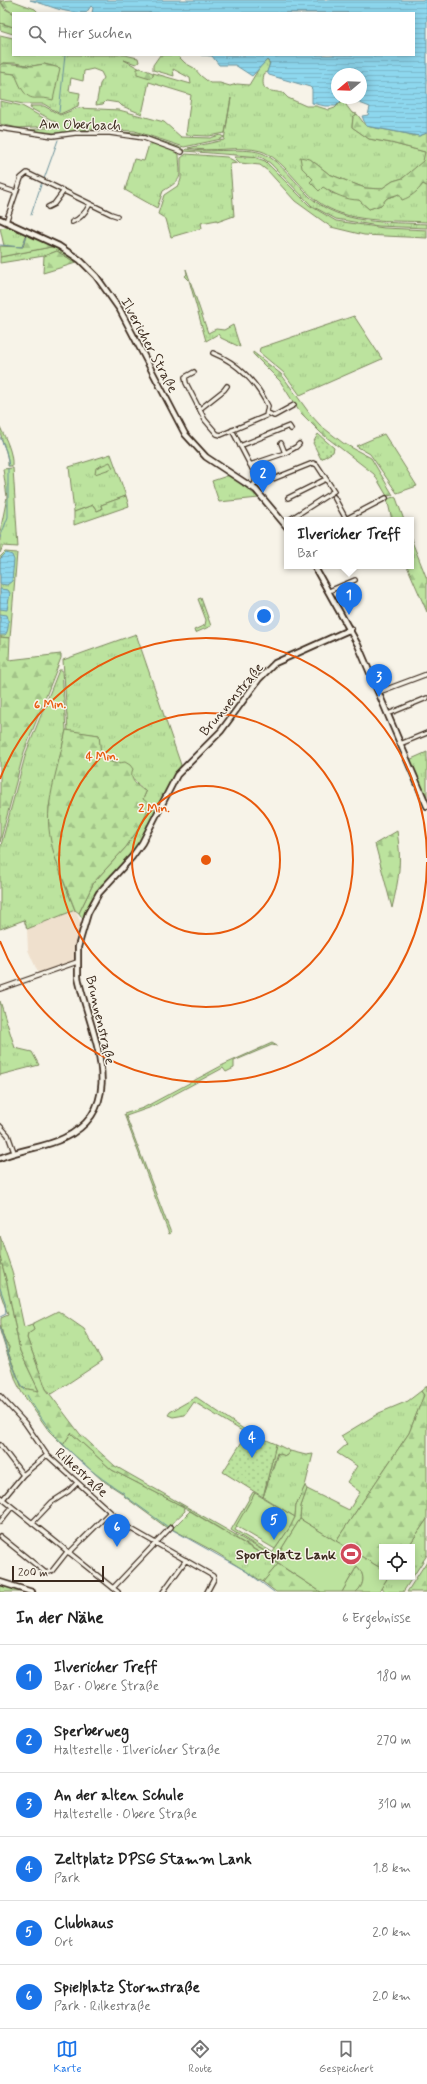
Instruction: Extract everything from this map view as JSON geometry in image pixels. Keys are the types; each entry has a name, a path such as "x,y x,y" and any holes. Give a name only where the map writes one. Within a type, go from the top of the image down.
{"street":[{"name":"Am Oberbach","path":"0,128 53,136 75,133 110,133 144,138 182,152"},
{"path":"6,222 15,192 24,174 29,174 63,192 117,216"},
{"path":"0,188 15,192"},
{"path":"48,206 54,204 63,192"},
{"path":"72,222 76,221 87,210 90,204"},
{"name":"Ilvericher Straße","path":"0,219 59,246 80,260 96,276 120,310 185,434 206,457 252,487 266,499 284,520"},
{"path":"213,353 232,363 250,379 264,398 268,406 268,413"},
{"path":"194,372 185,378 210,428 217,434 232,430 263,417 268,413"},
{"path":"200,409 227,386"},
{"path":"268,413 274,416 294,405"},
{"path":"240,446 289,426 291,429"},
{"path":"232,430 256,476 256,482 252,487"},
{"path":"281,443 285,453"},
{"path":"250,465 285,453 299,444"},
{"path":"256,482 263,483 313,463 317,465 334,491 296,517"},
{"path":"288,498 326,479"},
{"path":"334,496 344,517"},
{"path":"351,517 386,498"},
{"path":"316,569 351,629 427,806"},
{"path":"329,591 355,580"},
{"name":"Brunnenstraße","path":"0,1158 14,1152 58,1141 73,1133 88,1120 97,1104 102,1083 102,1063 94,1030 81,992 77,962 80,934 92,904 99,893 132,857 142,843 177,775 221,732 259,679 275,663 351,629"},
{"path":"379,692 427,674"},
{"path":"388,714 427,698"},
{"path":"400,744 427,733"},
{"path":"0,989 77,962"},
{"path":"0,1126 8,1135 14,1152"},
{"name":"Rilkestraße","path":"0,1396 25,1423 47,1455 76,1483 126,1526 214,1577 207,1592"},
{"path":"0,1445 23,1475"},
{"path":"47,1455 23,1475 2,1498 32,1524 118,1592"},
{"path":"32,1524 52,1502 69,1491 76,1483"},
{"path":"0,1522 12,1507"},
{"path":"0,1536 46,1573 52,1571 68,1553 110,1512"},
{"path":"113,1588 171,1527"},
{"path":"163,1592 186,1560"},
{"path":"0,1582 32,1592"}],"shaded area":[{"path":"75,910 81,923 76,961 39,975 28,950 27,929"}],"green space":[{"path":"0,0 5,9 12,12 12,27 0,23"},
{"path":"11,0 35,9 38,12 12,12 4,6 1,1"},
{"path":"0,23 12,27 12,34 0,30"},
{"path":"0,35 12,38 12,56 129,56 138,58 139,62 136,64 124,60 153,76 153,73 191,84 190,78 173,69 174,76 153,70 153,65 159,56 178,56 210,83 220,83 230,86 237,84 249,85 261,65 267,60 270,64 267,72 264,74 263,85 267,90 283,93 288,98 306,106 316,106 329,110 335,108 339,104 347,104 352,113 357,114 353,117 352,127 369,139 425,152 424,161 403,178 393,181 381,189 365,188 329,174 310,159 302,168 331,193 359,200 369,209 381,205 387,198 399,194 416,192 423,184 427,186 427,222 385,221 342,214 317,201 283,166 268,154 261,151 253,149 206,150 188,148 224,140 231,98 225,133 209,136 186,135 191,95 149,82 142,114 122,106 119,103 106,101 103,104 96,105 100,84 104,78 101,72 93,69 84,71 83,81 71,78 69,91 80,93 78,106 60,114 44,104 23,104 0,99 0,72 15,74 22,89 52,99 59,68 44,64 32,66 15,63 3,63 0,65"},
{"path":"3,63 32,66 44,64 60,68 53,100 45,98 32,98 25,94 15,74 0,72 0,65"},
{"path":"141,68 153,73 153,76 150,78 137,74 137,69"},
{"path":"0,101 22,106 54,124 51,126 18,128 0,124"},
{"path":"31,106 44,106 60,115 78,108 119,110 164,122 181,137 210,138 220,135 224,137 221,139 184,147 135,131 90,129 55,133 27,130 56,127 59,124 30,108"},
{"path":"357,114 365,125 370,127 419,136 427,133 427,186 423,184 414,194 405,199 402,200 399,194 387,198 381,205 369,209 359,200 340,196 323,187 319,191 310,182 313,179 302,168 300,157 310,159 329,174 365,188 381,189 393,181 403,178 423,161 425,152 369,139 352,127 353,117"},
{"path":"77,130 138,133 182,148 180,150 135,134"},
{"path":"150,141 178,152 179,155 180,174 178,180 163,191 157,208 125,190 134,159 144,161"},
{"path":"186,149 205,151 238,150 264,154 276,162 310,197 322,206 336,213 381,222 427,224 427,228 378,226 336,219 312,206 270,163 261,157 184,151"},
{"path":"186,154 227,157 238,163 230,164 234,216 217,222 217,220 201,223 202,228 171,237 166,219 158,214 164,195 179,185 181,179 181,158"},
{"path":"234,157 254,157 265,161 309,205 336,221 384,228 427,230 427,238 364,235 331,227 295,201 268,171 260,165 240,163"},
{"path":"7,227 27,233 22,247 4,246 0,228"},
{"path":"28,233 56,246 0,257 0,246 23,247"},
{"path":"56,246 76,259 76,263 57,251 44,256 0,263 0,257"},
{"path":"57,251 76,263 43,273 44,256"},
{"path":"186,269 208,333 216,329 224,330 233,325 240,347 221,338 218,334 206,341 189,280 185,276 187,274"},
{"path":"354,316 382,359 300,395 284,373 259,352 260,348"},
{"path":"253,352 281,374 310,414 320,425 343,443 371,458 393,495 387,496 374,474 321,433 299,411 280,381 253,354"},
{"path":"0,427 7,441 12,466 8,466"},
{"path":"318,434 334,448 333,452 321,459 313,443"},
{"path":"384,434 417,486 397,493 370,454 356,446"},
{"path":"111,454 126,496 101,505 102,509 97,511 93,505 74,512 69,467"},
{"path":"110,462 113,468 95,474 96,468"},
{"path":"13,468 18,547 3,546 0,553 0,532 7,497 3,469"},
{"path":"230,475 259,498 219,502 212,481"},
{"path":"126,496 129,506 74,525 74,512 93,505 97,511 102,509 101,505"},
{"path":"394,497 396,498 403,517 391,517 387,499"},
{"path":"414,546 427,579 427,612 408,569 414,569"},
{"path":"5,552 17,553 10,638 0,637 0,557"},
{"path":"201,598 211,626 195,633 194,630 205,625 206,620 198,599"},
{"path":"136,634 181,765 173,776 142,841 129,858 98,892 83,919 79,913 94,882 126,847 145,817 143,799 146,792 138,785 121,763 114,763 101,755 99,749 99,735 68,731 63,660"},
{"path":"0,637 10,638 9,660 61,654 61,658 24,752 0,842"},
{"path":"59,670 62,670 66,730 49,807 49,823 62,878 75,910 27,929 24,920 0,929 0,849 26,753"},
{"path":"66,730 99,735 101,755 106,760 118,763 125,762 130,765 133,769 133,780 146,792 143,799 149,804 145,817 137,831 126,847 94,882 79,913 75,910 60,873 52,847 48,821 52,788"},
{"path":"427,752 427,799 426,800 409,760"},
{"path":"397,831 399,870 392,908 375,844"},
{"path":"0,1001 15,1048 32,1052 39,1065 0,1075"},
{"path":"272,1043 277,1046 272,1045 234,1061 234,1068 226,1072 223,1068 149,1108 126,1116 171,1233 169,1234 124,1114 143,1108 223,1065"},
{"path":"0,1236 12,1271 24,1327 32,1324 34,1330 28,1334 27,1338 46,1389 80,1434 115,1466 271,1555 295,1517 296,1505 305,1486 307,1489 301,1506 300,1519 274,1561 184,1507 112,1470 71,1433 63,1445 49,1431 22,1393 16,1381 0,1331 0,1325 4,1340 9,1347 8,1352 22,1388 39,1391 20,1351 7,1283 0,1257"},
{"path":"0,1257 7,1283 20,1351 39,1391 22,1388 8,1352 9,1347 2,1333 1,1318 8,1315 0,1292"},
{"path":"58,1311 84,1329 102,1361 52,1394 46,1389 27,1338 28,1334 33,1330 32,1324"},
{"path":"427,1386 427,1519 410,1544 379,1544 379,1567 336,1541 409,1433 424,1395 421,1391"},
{"path":"421,1391 424,1395 409,1433 336,1541 300,1519 301,1506 307,1489 349,1510 360,1492 347,1482 357,1466 337,1453 347,1444 341,1436 379,1413 408,1401"},
{"path":"196,1397 248,1432 247,1434 194,1402 185,1415 173,1417 168,1415 170,1412"},
{"path":"248,1432 276,1444 263,1497 223,1472"},
{"path":"71,1433 112,1470 184,1507 185,1511 167,1528 125,1497 122,1493 102,1480 63,1445"},
{"path":"276,1444 290,1451 286,1456 277,1453 263,1497"},
{"path":"290,1451 306,1455 313,1454 305,1486 296,1505 295,1517 263,1497 278,1453 286,1456"},
{"path":"253,1492 255,1493 235,1530 272,1552 271,1555 231,1530"},
{"path":"255,1493 295,1517 275,1549 236,1526"},
{"path":"190,1511 278,1564 263,1582 217,1553 172,1529"},
{"path":"300,1519 379,1567 379,1580 386,1580 379,1592 356,1592 361,1586 363,1579 360,1569 357,1566 342,1592 321,1592 274,1561"},
{"path":"427,1519 427,1555 415,1574 415,1544 410,1544"},
{"path":"427,1561 427,1592 407,1592"},
{"path":"278,1564 321,1592 276,1592 263,1582"},
{"path":"357,1566 363,1576 361,1586 356,1592 342,1592"},
{"path":"386,1580 411,1580 403,1592 386,1592 381,1588"},
{"path":"0,1585 24,1592 0,1592"}],"water":[{"path":"30,0 427,0 427,133 419,136 366,126 362,116 368,115 370,107 362,104 367,104 367,68 331,68 331,104 338,104 336,106 325,106 312,103 312,89 310,87 269,75 267,72 270,63 267,60 252,76 235,65 219,65 212,56 415,56 415,12 92,12 93,8 91,6 87,12 72,12"},
{"path":"6,553 12,555 14,560 12,581 7,585 0,584 0,559"},
{"path":"0,589 8,590 10,593 7,610 0,609"},
{"path":"0,614 7,615 8,617 8,628 5,635 0,635"}],"waterway":[{"path":"59,112 65,56"},
{"path":"44,179 58,140"},
{"path":"31,215 42,182"},
{"path":"0,245 22,247 27,235"},
{"path":"0,437 6,451 9,466"},
{"path":"0,538 8,517 8,469"},
{"path":"0,1288 5,1302 6,1314 0,1317"},
{"path":"0,1328 14,1369 25,1390"},
{"path":"27,1395 46,1424 69,1450 95,1474 124,1493 125,1496 168,1527"},
{"path":"173,1530 246,1571 274,1592"}],"place":[{"name":"Sperberweg","path":"263,493"},
{"name":"Ilvericher Treff","path":"349,615"},
{"name":"An der alten Schule","path":"379,697"},
{"name":"Zeltplatz DPSG Stamm Lank","path":"252,1458"},
{"name":"Clubhaus","path":"274,1540"},
{"name":"Spielplatz Stormstraße","path":"117,1547"},
{"name":"Sportplatz Lank","path":"351,1554"}]}
